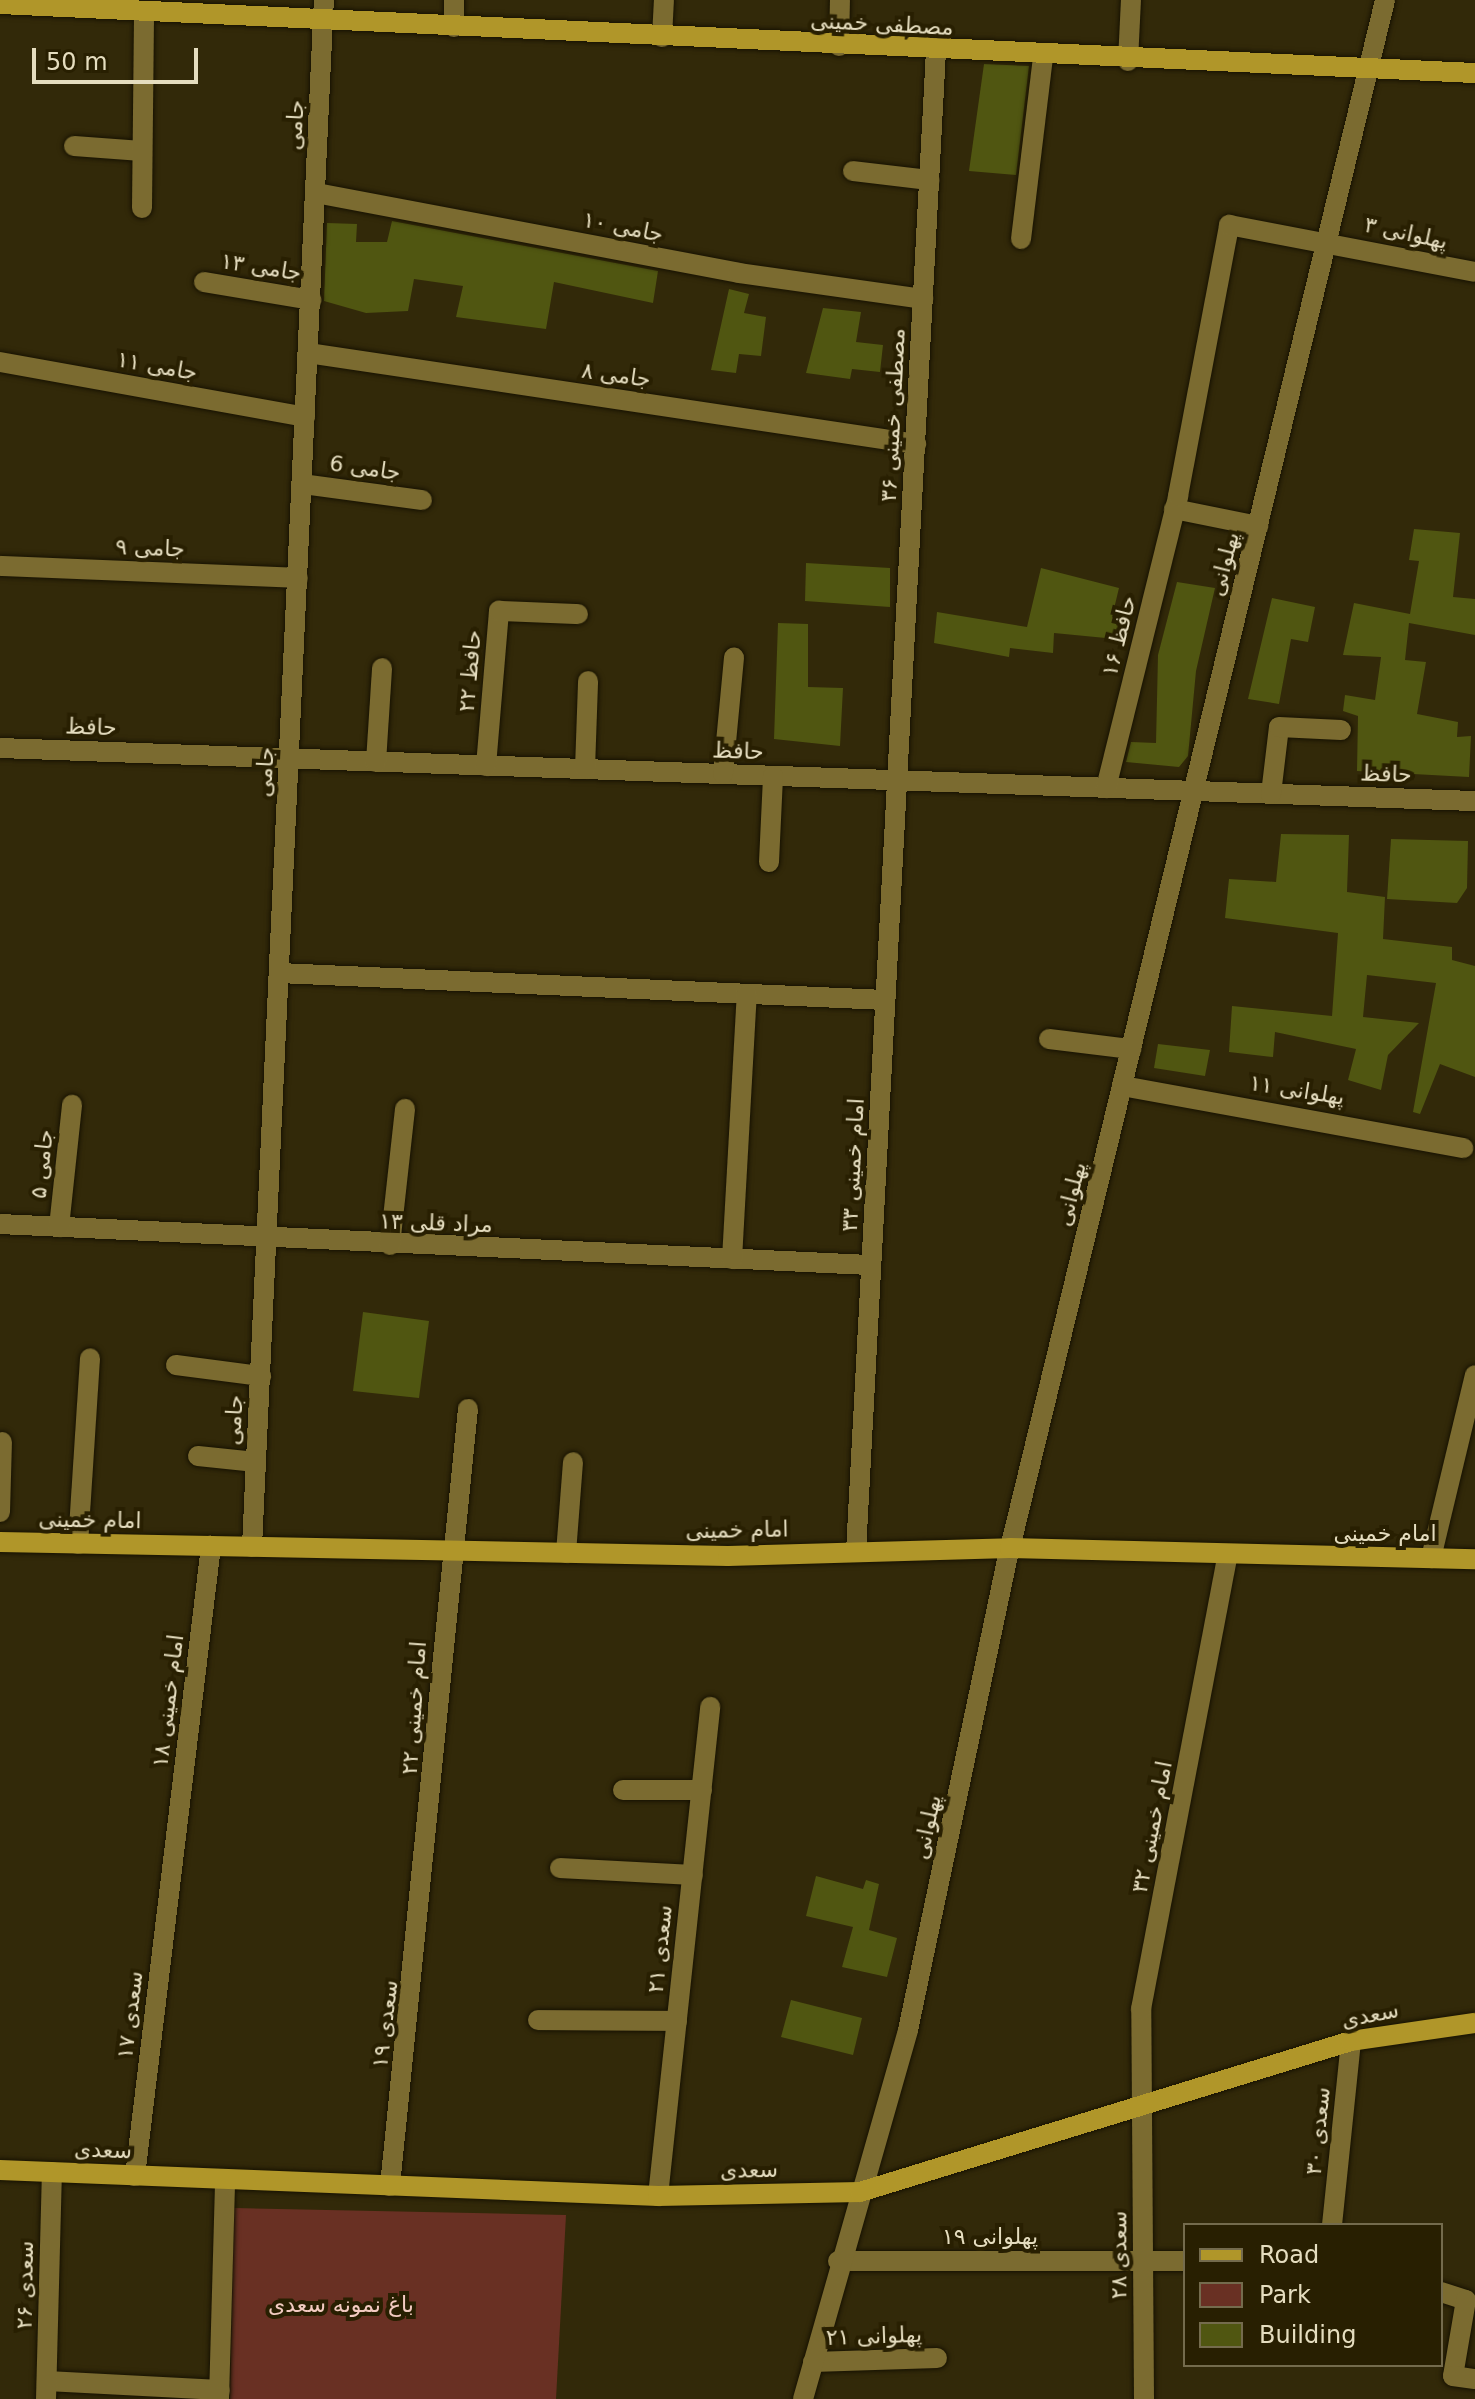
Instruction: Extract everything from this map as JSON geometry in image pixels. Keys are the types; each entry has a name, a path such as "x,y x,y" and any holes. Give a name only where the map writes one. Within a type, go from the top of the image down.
{"main road":[{"name":"مصطفی خمینی","path":"0,4 144,11 324,10 454,27 1128,61 1475,73"},
{"name":"امام خمینی","path":"0,1542 566,1553 1010,1548 1475,1559"},
{"name":"سعدی","path":"0,2170 658,2196 860,2192 1142,2111 1351,2041 1475,2023"}],"street":[{"path":"454,0 454,27"},
{"path":"662,37 664,0"},
{"path":"839,46 840,0"},
{"path":"1128,61 1131,0"},
{"name":"پهلوانی","path":"803,2399 838,2261 908,2030 1010,1548 1385,0"},
{"name":"جامی","path":"252,1547 324,10"},
{"path":"142,208 144,11"},
{"name":"مصطفی خمینی ۳۶","path":"897,781 936,51"},
{"path":"1021,239 1043,56"},
{"path":"74,146 142,151"},
{"path":"853,171 929,180"},
{"name":"جامی ۱۰","path":"316,193 739,273 923,299"},
{"name":"پهلوانی ۳","path":"1229,225 1327,241 1475,272"},
{"name":"حافظ ۱۶","path":"1106,788 1176,503 1229,225"},
{"name":"جامی ۱۳","path":"204,282 311,300"},
{"name":"جامی ۸","path":"308,353 916,444"},
{"name":"جامی ۱۱","path":"0,362 305,417"},
{"name":"جامی 6","path":"302,484 422,500"},
{"path":"1176,503 1258,526"},
{"name":"جامی ۹","path":"0,566 298,578"},
{"name":"حافظ ۲۲","path":"486,766 499,611 578,614"},
{"path":"723,774 734,658"},
{"path":"376,762 382,668"},
{"path":"585,769 588,681"},
{"path":"1271,794 1279,727 1341,730"},
{"name":"حافظ","path":"0,748 1475,801"},
{"path":"769,862 773,776"},
{"name":"امام خمینی ۳۳","path":"856,1552 897,781"},
{"path":"279,973 885,1000"},
{"path":"732,1259 747,994"},
{"path":"1049,1039 1131,1049"},
{"name":"پهلوانی ۱۱","path":"1122,1086 1463,1148"},
{"name":"جامی ۵","path":"59,1227 72,1105"},
{"path":"390,1245 405,1109"},
{"name":"مراد قلی ۱۳","path":"0,1224 267,1240 871,1265"},
{"path":"78,1544 90,1358"},
{"path":"176,1365 261,1376"},
{"path":"1431,1558 1475,1375"},
{"name":"امام خمینی ۲۲","path":"427,1868 450,1551 468,1409"},
{"path":"0,1512 2,1442"},
{"path":"198,1456 256,1462"},
{"path":"566,1553 573,1462"},
{"name":"امام خمینی ۱۸","path":"173,1861 211,1546"},
{"name":"امام خمینی ۳۲","path":"1142,2111 1141,2009 1228,1554"},
{"name":"سعدی ۲۱","path":"658,2196 710,1707"},
{"path":"623,1790 702,1790"},
{"name":"سعدی ۱۷","path":"135,2176 173,1861"},
{"name":"سعدی ۱۹","path":"390,2186 427,1868"},
{"path":"560,1868 693,1875"},
{"path":"538,2020 677,2021"},
{"name":"سعدی ۳۰","path":"1332,2223 1351,2041"},
{"name":"سعدی ۲۸","path":"1142,2111 1144,2399"},
{"name":"سعدی ۲۶","path":"46,2390 52,2172"},
{"path":"46,2390 220,2394 225,2179"},
{"path":"1143,2260 1183,2261"},
{"name":"پهلوانی ۱۹","path":"838,2261 1143,2260"},
{"path":"1443,2293 1466,2300 1453,2376 1475,2379"},
{"name":"پهلوانی ۲۱","path":"813,2362 937,2358"}],"green space":[{"name":"باغ نمونه سعدی","path":"234,2208 566,2215 556,2399 230,2399"}],"building":[{"path":"984,64 1029,66 1016,175 969,171"},
{"path":"392,221 658,271 653,303 554,282 546,329 456,317 463,286 414,279 408,311 366,313 324,301 327,223 357,224 356,242 387,242"},
{"path":"729,289 749,294 744,313 766,317 761,356 739,354 736,373 711,370"},
{"path":"823,308 861,312 856,342 883,345 880,372 852,369 850,379 806,373"},
{"path":"1414,529 1460,533 1453,597 1475,599 1475,635 1409,623 1405,660 1426,662 1417,714 1458,722 1457,737 1471,736 1469,777 1357,771 1358,716 1343,711 1345,695 1375,700 1381,657 1343,655 1354,603 1410,614 1419,561 1409,560"},
{"path":"806,563 890,568 890,607 805,601"},
{"path":"1041,568 1119,588 1112,617 1123,624 1116,639 1054,633 1053,653 1010,648 1009,657 934,643 937,612 1027,627"},
{"path":"1177,582 1215,588 1196,671 1188,756 1179,767 1126,762 1131,742 1156,743 1158,655"},
{"path":"1272,598 1315,607 1308,642 1291,639 1279,704 1248,699"},
{"path":"778,623 808,624 808,687 843,688 840,746 774,739"},
{"path":"1281,834 1349,835 1347,892 1385,897 1383,939 1452,947 1452,960 1475,966 1475,1077 1440,1064 1420,1114 1413,1112 1436,983 1367,975 1363,1017 1419,1023 1388,1055 1381,1090 1348,1080 1356,1049 1275,1032 1273,1057 1229,1052 1232,1006 1332,1016 1338,933 1225,918 1229,879 1276,882"},
{"path":"1391,839 1468,841 1467,888 1457,903 1387,899"},
{"path":"1158,1044 1210,1050 1205,1076 1154,1068"},
{"path":"363,1312 429,1321 419,1398 353,1391"},
{"path":"816,1876 863,1889 866,1880 879,1884 869,1930 897,1938 887,1977 842,1967 853,1927 806,1916"},
{"path":"791,2000 862,2018 853,2055 781,2037"}]}
